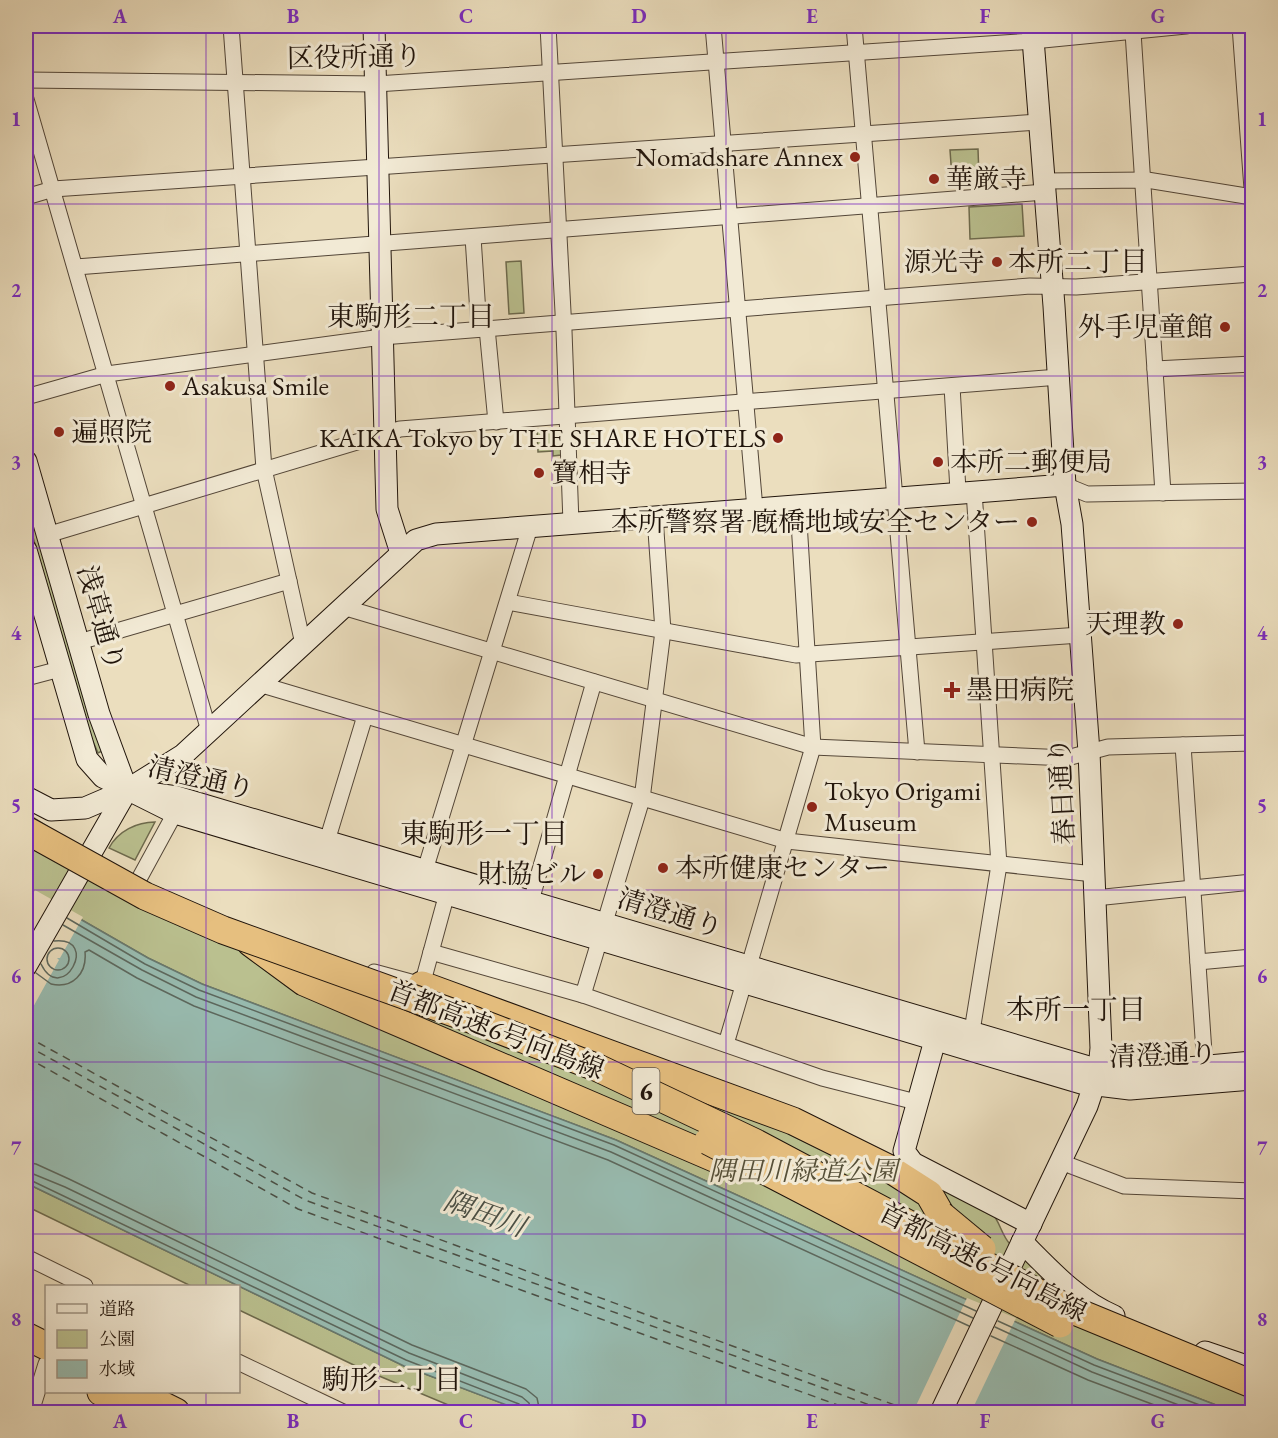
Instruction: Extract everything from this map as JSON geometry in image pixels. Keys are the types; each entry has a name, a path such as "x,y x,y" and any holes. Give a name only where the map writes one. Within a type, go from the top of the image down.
{"highway":[{"name":"首都高速6号向島線","path":"26,830 145,896 223,930 476,1020 598,1068 754,1142 1065,1306 1252,1384"},
{"name":"首都高速6号向島線","path":"26,851 136,911 216,946 582,1081 745,1158 1072,1329 1252,1403"},
{"path":"220,919 304,982 874,1226"},
{"name":"6","path":"423,985 793,1121 890,1169 935,1204 1007,1269 1065,1306"},
{"path":"26,1336 41,1358"},
{"path":"138,1393 176,1413"},
{"path":"103,1399 141,1413"}],"street":[{"path":"231,26 264,469 303,644"},
{"path":"374,26 387,509 401,554"},
{"path":"548,26 564,322 565,416 571,523"},
{"path":"713,26 756,509"},
{"path":"854,26 917,752"},
{"name":"区役所通り","path":"26,80 375,84 856,53 1032,33 1186,26"},
{"path":"1240,26 1252,189"},
{"path":"1143,29 1142,180 1163,493"},
{"name":"春日通り","path":"941,1413 1061,1162 1096,1078 1101,1036 1089,752 1072,524 1065,485 1053,285 1032,33"},
{"path":"26,99 209,731"},
{"path":"26,197 53,189 1040,122"},
{"path":"76,267 380,245 1142,180 1252,197"},
{"path":"473,237 496,422"},
{"path":"26,398 107,374 382,337 1053,285 1076,287 1252,274"},
{"path":"1155,369 1252,364"},
{"path":"47,535 385,433 565,416 1059,377"},
{"path":"952,386 983,642 999,865 972,1031"},
{"name":"浅草通り","path":"26,461 99,714 127,790"},
{"path":"26,797 51,810 72,810 93,805 127,790 183,755 414,540 436,534 1065,485 1087,494 1252,491"},
{"path":"726,1044 813,747 798,506"},
{"path":"584,995 642,799 663,631 655,517"},
{"path":"423,877 530,526"},
{"name":"浅草通り","path":"26,550 87,759 103,777 127,790"},
{"path":"79,642 289,581"},
{"path":"508,602 809,655 1080,635"},
{"path":"343,607 813,747 1067,758 1108,747 1252,743"},
{"path":"26,678 60,669"},
{"path":"531,901 594,682"},
{"path":"259,684 787,841 1094,874"},
{"path":"327,841 365,716"},
{"path":"1183,745 1205,1067"},
{"path":"26,966 127,790"},
{"name":"清澄通り","path":"127,790 175,813 423,877 1096,1078 1145,1088 1252,1079"},
{"name":"清澄通り","path":"127,790 177,797 327,841 423,877"},
{"path":"139,879 175,813"},
{"path":"87,857 279,944 423,985 450,885"},
{"path":"1095,898 1252,882"},
{"name":"清澄通り","path":"450,885 531,901 603,931"},
{"path":"431,952 584,995 822,1078 916,1102"},
{"path":"1198,962 1252,957"},
{"path":"938,1031 904,1145 908,1159 1027,1233 1064,1283 1101,1311 1165,1338 1252,1368"},
{"name":"清澄通り","path":"938,1031 972,1031 1096,1078 1252,1062"},
{"path":"1061,1162 1124,1186 1252,1191"},
{"path":"26,1257 81,1285"},
{"path":"31,1413 41,1358"},
{"path":"240,1363 344,1413"}],"green space":[{"path":"978,149 979,177 952,178 950,150"},
{"path":"1022,204 1024,236 970,239 969,207"},
{"path":"521,261 524,313 509,314 506,262"},
{"path":"560,428 561,455 553,456 553,451 538,452 537,429"},
{"path":"26,496 102,751 98,753 91,737 26,513"},
{"name":"隅田川緑道公園","path":"26,813 114,869 194,909 780,1111 992,1213 1010,1244 1036,1268 1064,1288 1093,1306 1155,1337 1252,1375 1252,1412 1234,1412 1097,1359 616,1140 202,984 148,958 26,888"},
{"path":"155,822 135,860 109,848 123,832 141,824"},
{"path":"26,1183 237,1285 189,1285 26,1206"},
{"path":"240,1287 404,1366 525,1412 465,1412 360,1368 240,1310"}],"water":[{"name":"隅田川","path":"26,888 148,958 202,984 616,1140 1097,1359 1234,1412 525,1412 404,1366 26,1183"}],"pier":[{"path":"35,890 83,917 60,958 57,958 59,960 26,1020 26,906"},
{"path":"967,1298 1016,1318 971,1412 913,1412"}],"ferry route":[{"path":"26,1036 312,1193 914,1412"},
{"path":"26,1045 305,1200 889,1412"},
{"path":"26,1057 298,1209 857,1412"}],"place":[{"name":"Nomadshare Annex","path":"855,157"},
{"name":"華厳寺","path":"934,179"},
{"name":"源光寺","path":"997,262"},
{"name":"外手児童館","path":"1225,327"},
{"name":"Asakusa Smile","path":"170,386"},
{"name":"遍照院","path":"59,432"},
{"name":"KAIKA Tokyo by THE SHARE HOTELS","path":"778,438"},
{"name":"本所二郵便局","path":"938,462"},
{"name":"寶相寺","path":"539,473"},
{"name":"本所警察署 廐橋地域安全センター","path":"1032,522"},
{"name":"天理教","path":"1178,624"},
{"name":"墨田病院","path":"952,690"},
{"name":"Tokyo Origami Museum","path":"812,807"},
{"name":"本所健康センター","path":"663,868"},
{"name":"財協ビル","path":"598,874"}],"district":[{"name":"本所二丁目","path":"1078,261"},
{"name":"東駒形二丁目","path":"411,316"},
{"name":"東駒形一丁目","path":"484,833"},
{"name":"本所一丁目","path":"1076,1009"},
{"name":"駒形二丁目","path":"392,1379"}]}
